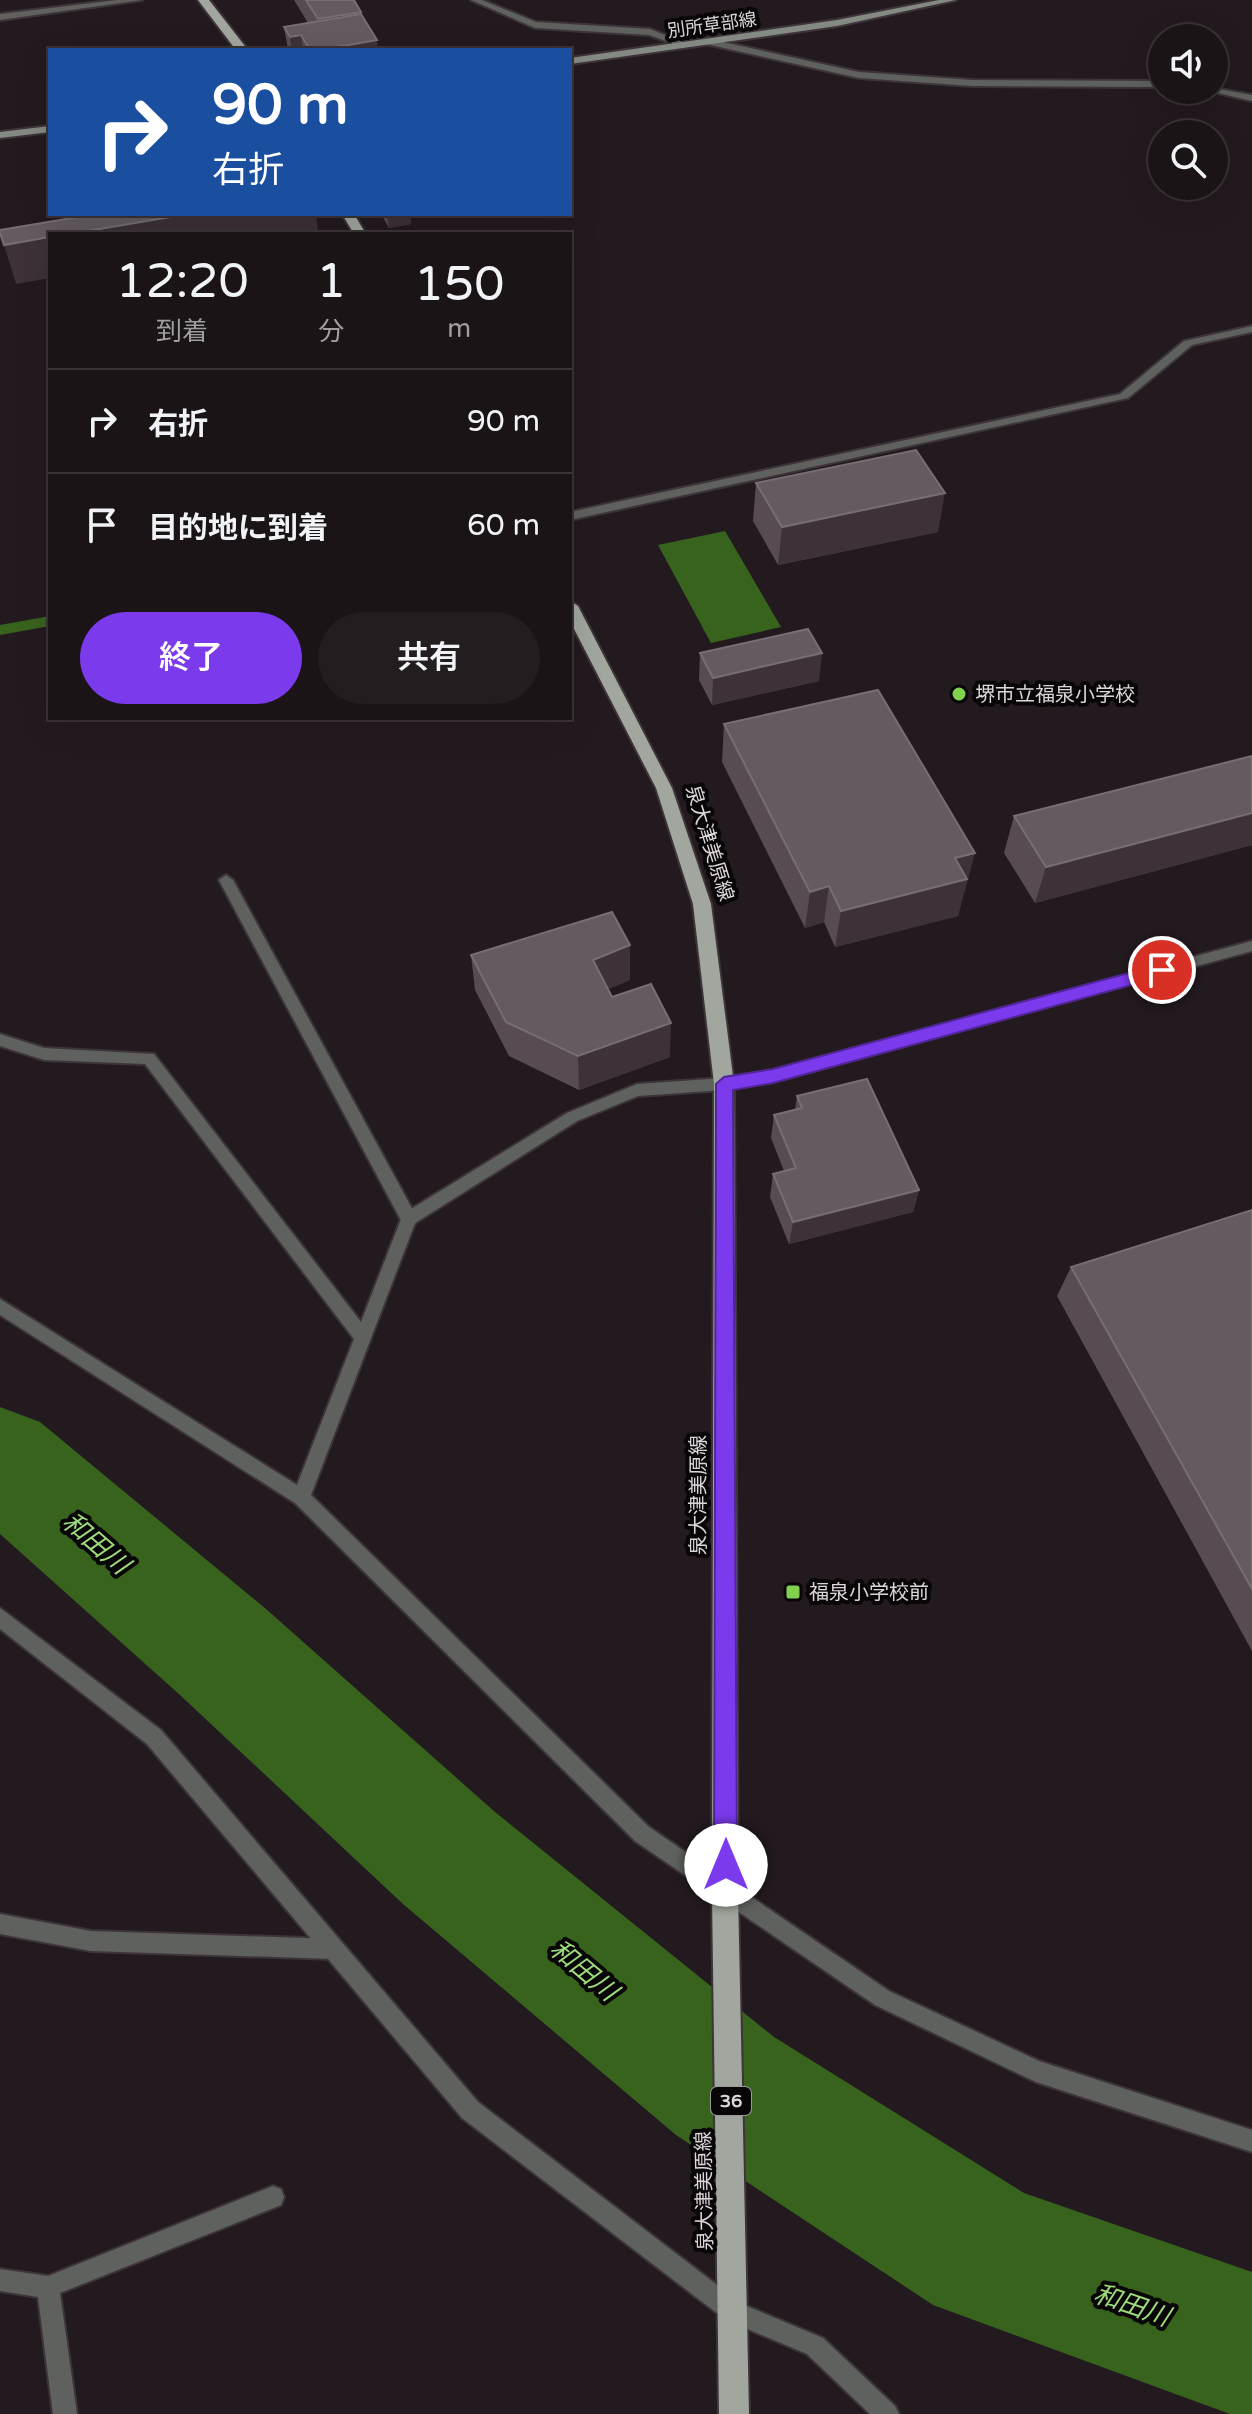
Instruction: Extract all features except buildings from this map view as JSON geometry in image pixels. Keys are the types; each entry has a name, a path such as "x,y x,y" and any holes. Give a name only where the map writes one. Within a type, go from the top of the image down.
{"main road":[{"path":"203,0 240,48"},
{"name":"別所草部線","path":"572,61 837,23 952,0"},
{"path":"0,135 48,129"},
{"name":"泉大津美原線","path":"572,610 664,788 697,889 724,1084 725,1893 734,2235 734,2414"}],"street":[{"path":"0,17 138,0"},
{"path":"475,0 535,25 650,32 686,45"},
{"path":"709,42 859,75 972,83 1148,84"},
{"path":"1228,93 1252,98"},
{"path":"572,516 1124,396 1188,343 1252,329"},
{"path":"226,880 409,1219"},
{"path":"301,1497 409,1219 572,1117 637,1090 724,1084 773,1076 1252,946"},
{"path":"0,1040 44,1054 149,1058 363,1338"},
{"path":"0,1306 301,1497 642,1834 882,1998 1036,2071 1252,2141"},
{"path":"0,1617 154,1737 470,2110 734,2312 815,2346 887,2414"},
{"path":"0,1924 91,1941 334,1949"},
{"path":"0,2280 48,2287 273,2197"},
{"path":"48,2287 65,2414"}],"shaded area":[{"path":"725,531 781,627 711,643 658,545"}],"waterway":[{"path":"0,630 48,621"},
{"name":"和田川","path":"0,1460 223,1652 449,1858 725,2086 985,2253 1252,2347"}],"place":[{"name":"堺市立福泉小学校","path":"959,694"},
{"name":"福泉小学校前","path":"793,1592"}],"route":[{"path":"726,1865 724,1084 773,1076 1162,970"}]}
